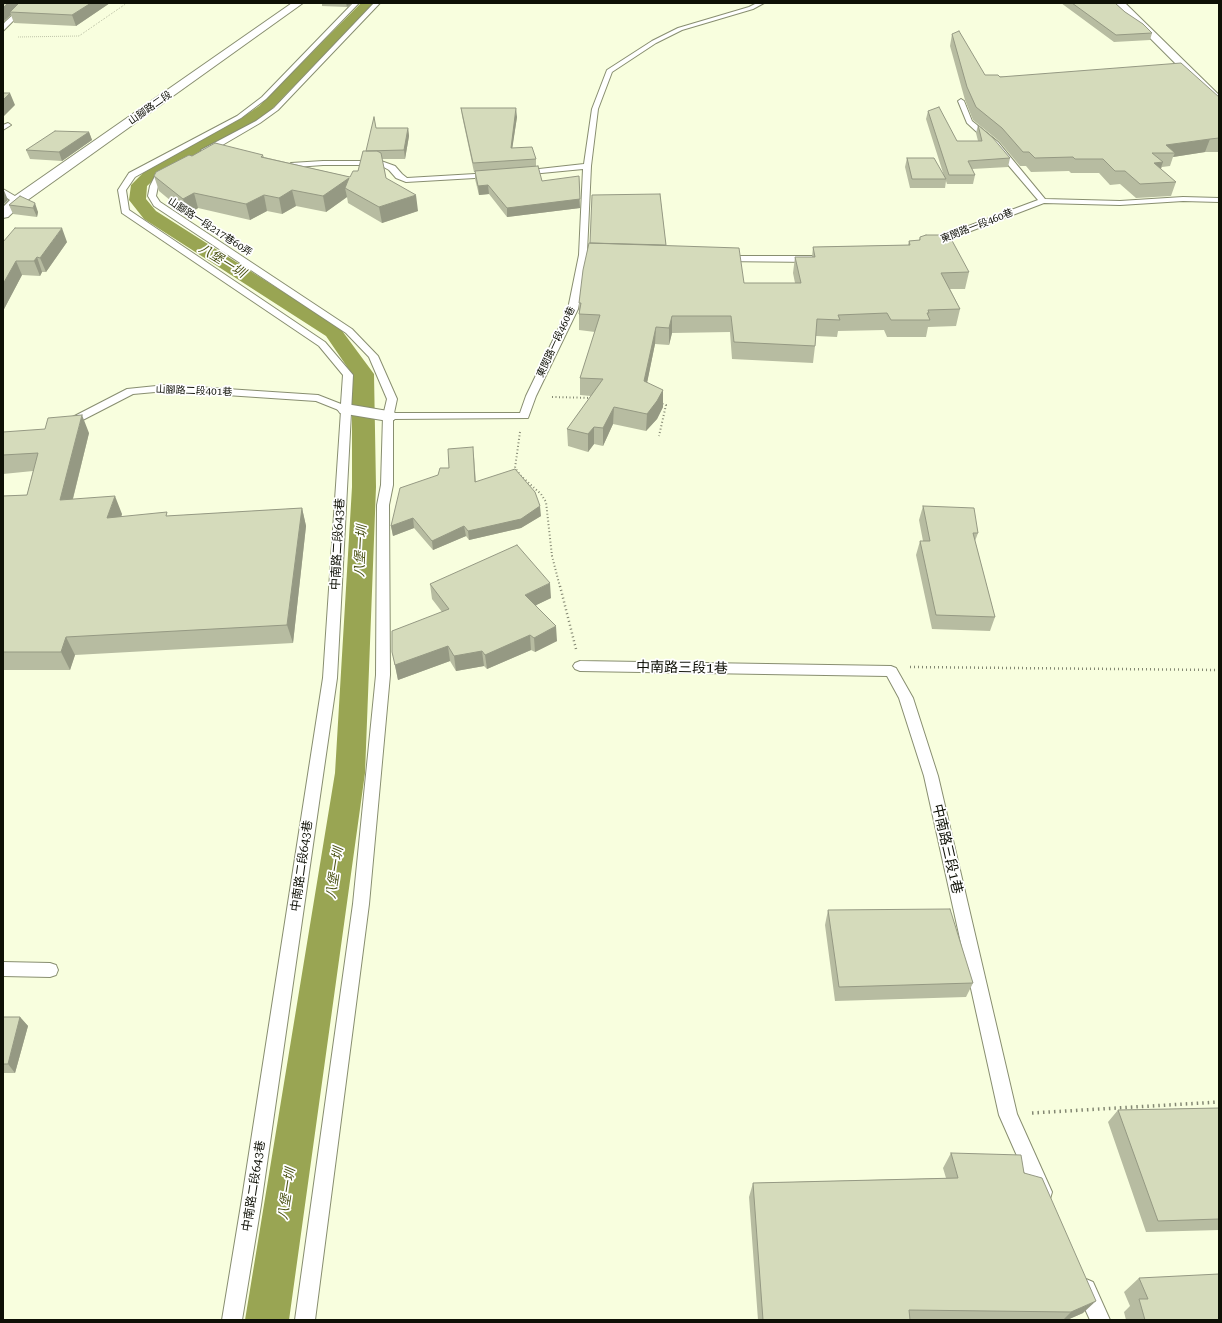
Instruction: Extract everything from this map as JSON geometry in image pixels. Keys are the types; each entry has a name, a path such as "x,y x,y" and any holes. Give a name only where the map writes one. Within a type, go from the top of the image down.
{"main road":[{"name":"山腳路二段","path":"3,214 17,201 298,3"},
{"path":"1120,3 1219,100"},
{"path":"346,409 388,416"}],"lane":[{"path":"3,29 6,23 20,10 33,3"},
{"name":"中南路二段643巷","path":"232,1320 253,1197 330,678 348,375 322,344 125,211 122,190 132,175 239,117 264,98 356,3"},
{"path":"198,156 258,122 276,109 377,3"},
{"name":"東閔路一段460巷","path":"524,416 531,396 573,309 583,255 587,166 595,109 610,71 654,42 680,29 751,8 761,3"},
{"path":"961,101 969,122 995,144 1043,201"},
{"path":"300,176 286,171 294,165 305,163 381,163 392,168 399,176 406,180 499,174"},
{"path":"515,173 587,166"},
{"name":"山腳路一段217巷60弄","path":"178,167 158,178 154,186 152,196 157,204 349,331 373,356 392,399 388,416"},
{"path":"1171,189 1183,199"},
{"path":"3,191 17,201"},
{"name":"東閔路一段460巷","path":"922,247 1043,201 1120,203 1183,199 1219,200"},
{"path":"583,255 614,256"},
{"path":"714,259 826,258"},
{"name":"山腳路二段401巷","path":"56,429 131,391 166,388 318,398 346,409"},
{"path":"305,1320 361,904 382,683 383,505 387,485 388,416 524,416"},
{"name":"中南路三段1巷","path":"580,666 890,671 906,698 931,776 1008,1115 1049,1207"},
{"path":"3,969 50,970"},
{"path":"1081,1278 1100,1320"}],"path":[{"path":"18,37 79,36 127,3"},
{"path":"531,396 595,398"},
{"path":"656,402 666,405 659,436"},
{"path":"524,416 515,468 521,476 541,494 546,502 552,556 580,666"},
{"path":"890,671 911,666 1219,670"},
{"path":"1008,1115 1219,1102"}],"building":[{"path":"3,3 8,3 3,8"},
{"path":"19,3 91,3 72,15 10,12"},
{"path":"1072,3 1115,3 1143,24 1152,33 1116,35"},
{"path":"959,31 985,75 998,75 1000,77 1181,63 1219,97 1219,138 1166,145 1175,153 1152,153 1163,162 1154,163 1176,182 1140,184 1125,171 1115,171 1103,159 1075,159 1073,157 1035,158 1029,152 1023,152 1002,128 976,107 967,87 952,34"},
{"path":"3,93 10,93 3,100"},
{"path":"939,107 957,141 982,141 978,125 993,138 1010,158 968,161 975,175 949,175 928,111"},
{"path":"461,108 516,108 511,148 532,147 536,159 473,163"},
{"path":"374,117 376,128 408,128 404,150 366,151"},
{"path":"55,131 89,132 59,152 26,150"},
{"path":"215,143 263,155 261,157 350,177 353,171 358,171 363,151 377,151 381,153 386,178 416,195 379,207 345,188 349,178 323,196 292,190 279,198 264,195 246,204 194,193 183,199 154,176 156,172 189,155 192,156"},
{"path":"907,158 934,158 946,179 912,179"},
{"path":"538,166 542,181 579,176 580,199 507,208 488,185 478,186 475,171"},
{"path":"660,194 666,245 590,243 592,195"},
{"path":"20,196 35,203 33,208 9,205"},
{"path":"15,228 62,228 40,258 37,257 34,261 16,261 3,284 3,242"},
{"path":"926,235 949,235 969,272 941,273 960,309 928,310 929,313 927,313 930,320 891,320 887,313 838,315 840,320 817,319 815,346 734,342 731,316 672,316 669,328 656,327 644,381 663,390 647,414 614,407 603,428 594,427 588,434 567,429 603,379 580,378 600,315 579,314 583,270 589,243 739,248 744,283 801,283 795,257 815,257 813,247 910,245 909,241 920,240 920,237"},
{"path":"82,415 60,500 115,496 107,518 167,512 166,516 302,508 287,625 66,637 61,652 3,652 3,496 27,495 38,453 3,455 3,432 45,429 48,418"},
{"path":"473,447 475,482 515,469 535,492 540,506 521,519 468,531 464,526 432,541 413,518 391,526 400,488 438,475 440,468 449,468 448,449"},
{"path":"923,506 974,508 978,533 973,533 995,617 936,615 920,541 930,541"},
{"path":"517,545 550,583 525,595 556,626 534,638 530,635 485,655 482,651 454,656 448,646 395,665 392,652 392,631 449,609 430,584"},
{"path":"950,909 973,983 839,987 828,910"},
{"path":"3,1017 20,1017 8,1064 3,1064"},
{"path":"1219,1108 1219,1219 1158,1221 1118,1110"},
{"path":"951,1153 1021,1155 1024,1173 1042,1178 1096,1301 1071,1312 909,1310 910,1320 763,1320 753,1183 958,1178"},
{"path":"1219,1274 1219,1320 1145,1320 1139,1299 1148,1299 1139,1278"}],"waterway":[{"name":"八堡一圳","path":"267,1320 350,773 364,487 363,374 333,332 150,215 137,200 139,185 151,174 245,122 264,109 368,3"}]}
